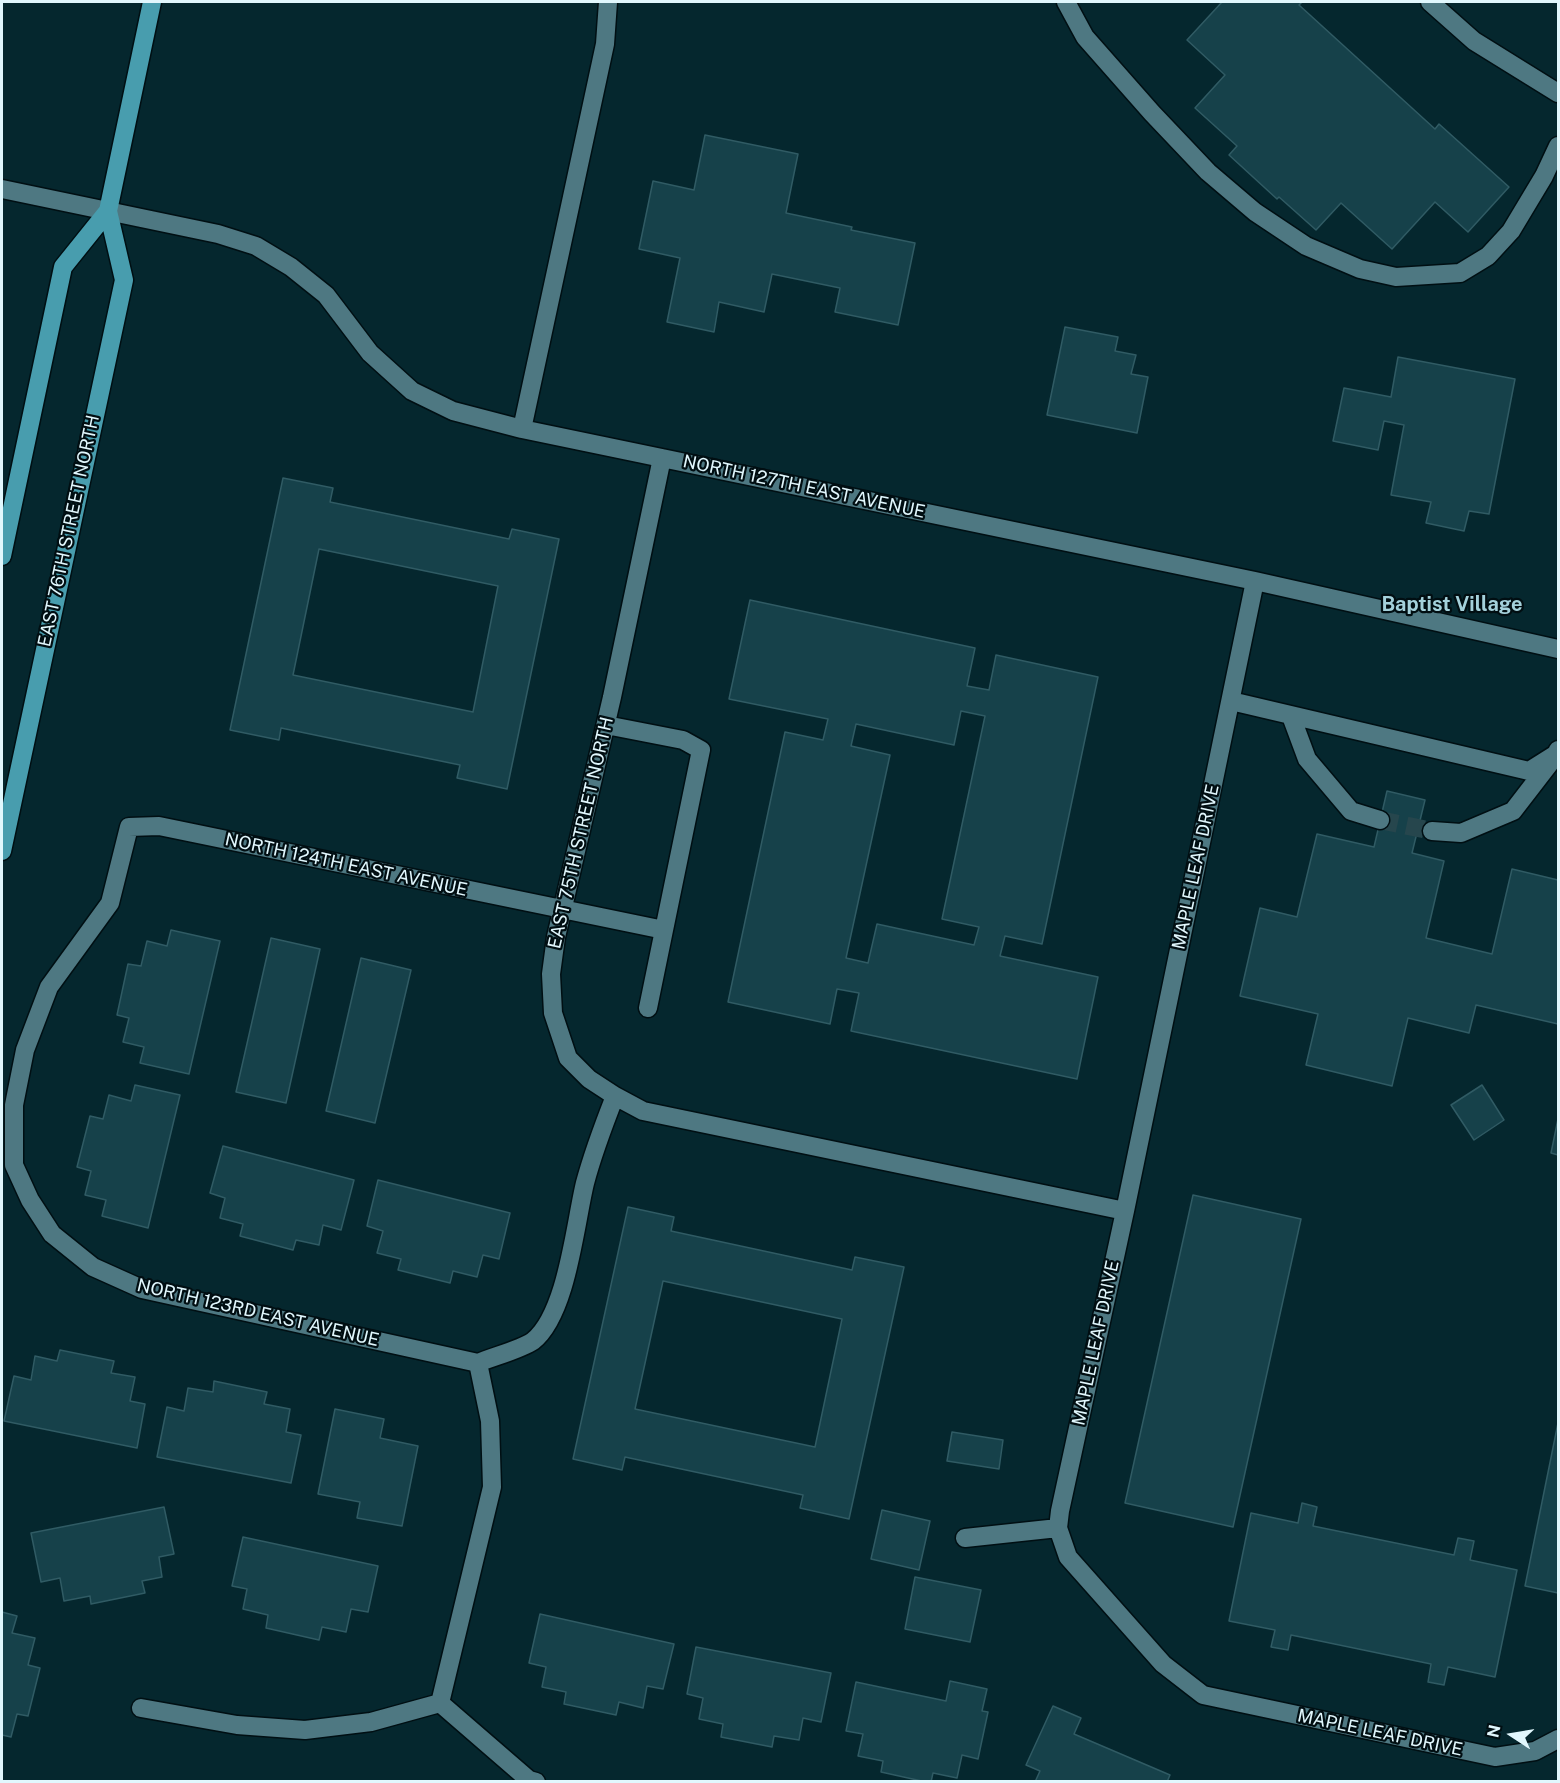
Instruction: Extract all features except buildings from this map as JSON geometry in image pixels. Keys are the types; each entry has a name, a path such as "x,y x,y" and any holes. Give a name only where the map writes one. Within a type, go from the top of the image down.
{"main road":[{"name":"EAST 76TH STREET NORTH","path":"2,851 124,280 108,211 152,2"},
{"name":"EAST 76TH STREET NORTH","path":"2,556 63,267 108,211"}],"street":[{"path":"522,429 605,44 608,2"},
{"path":"1066,2 1085,37 1208,172 1255,212 1306,246 1360,269 1396,277 1460,273 1488,256 1511,231 1544,176 1558,146"},
{"path":"1430,2 1474,41 1558,93"},
{"name":"NORTH 127TH EAST AVENUE","path":"2,189 218,234 256,246 291,267 326,295 370,353 412,391 453,411 522,429 1255,581 1558,649"},
{"name":"EAST 75TH STREET NORTH","path":"662,458 606,725 556,937 551,974 553,1013 568,1058 589,1079 643,1111 1125,1211"},
{"name":"MAPLE LEAF DRIVE","path":"1255,581 1125,1211 1059,1511 1058,1528 1068,1557 1163,1664 1203,1695 1495,1757 1535,1751 1558,1739"},
{"path":"1231,701 1529,771 1557,759"},
{"path":"1292,716 1307,759 1322,777 1351,811 1380,820"},
{"path":"606,725 683,740 702,750 648,1008"},
{"path":"1432,831 1461,833 1514,811 1557,759"},
{"name":"NORTH 124TH EAST AVENUE","path":"129,827 159,826 664,930"},
{"name":"NORTH 123RD EAST AVENUE","path":"129,827 110,903 49,987 25,1050 14,1105 14,1165 30,1200 52,1234 93,1267 142,1289 478,1363"},
{"path":"440,1703 492,1487 490,1421 478,1363 532,1342 543,1331 555,1310 586,1182 615,1096"},
{"path":"966,1538 1058,1528"},
{"path":"141,1708 237,1725 305,1730 371,1722 440,1703"},
{"path":"440,1703 529,1780 536,1782"}],"tunnel":[{"path":"1380,820 1432,831"}],"district":[{"name":"Baptist Village","path":"1452,605"}]}
